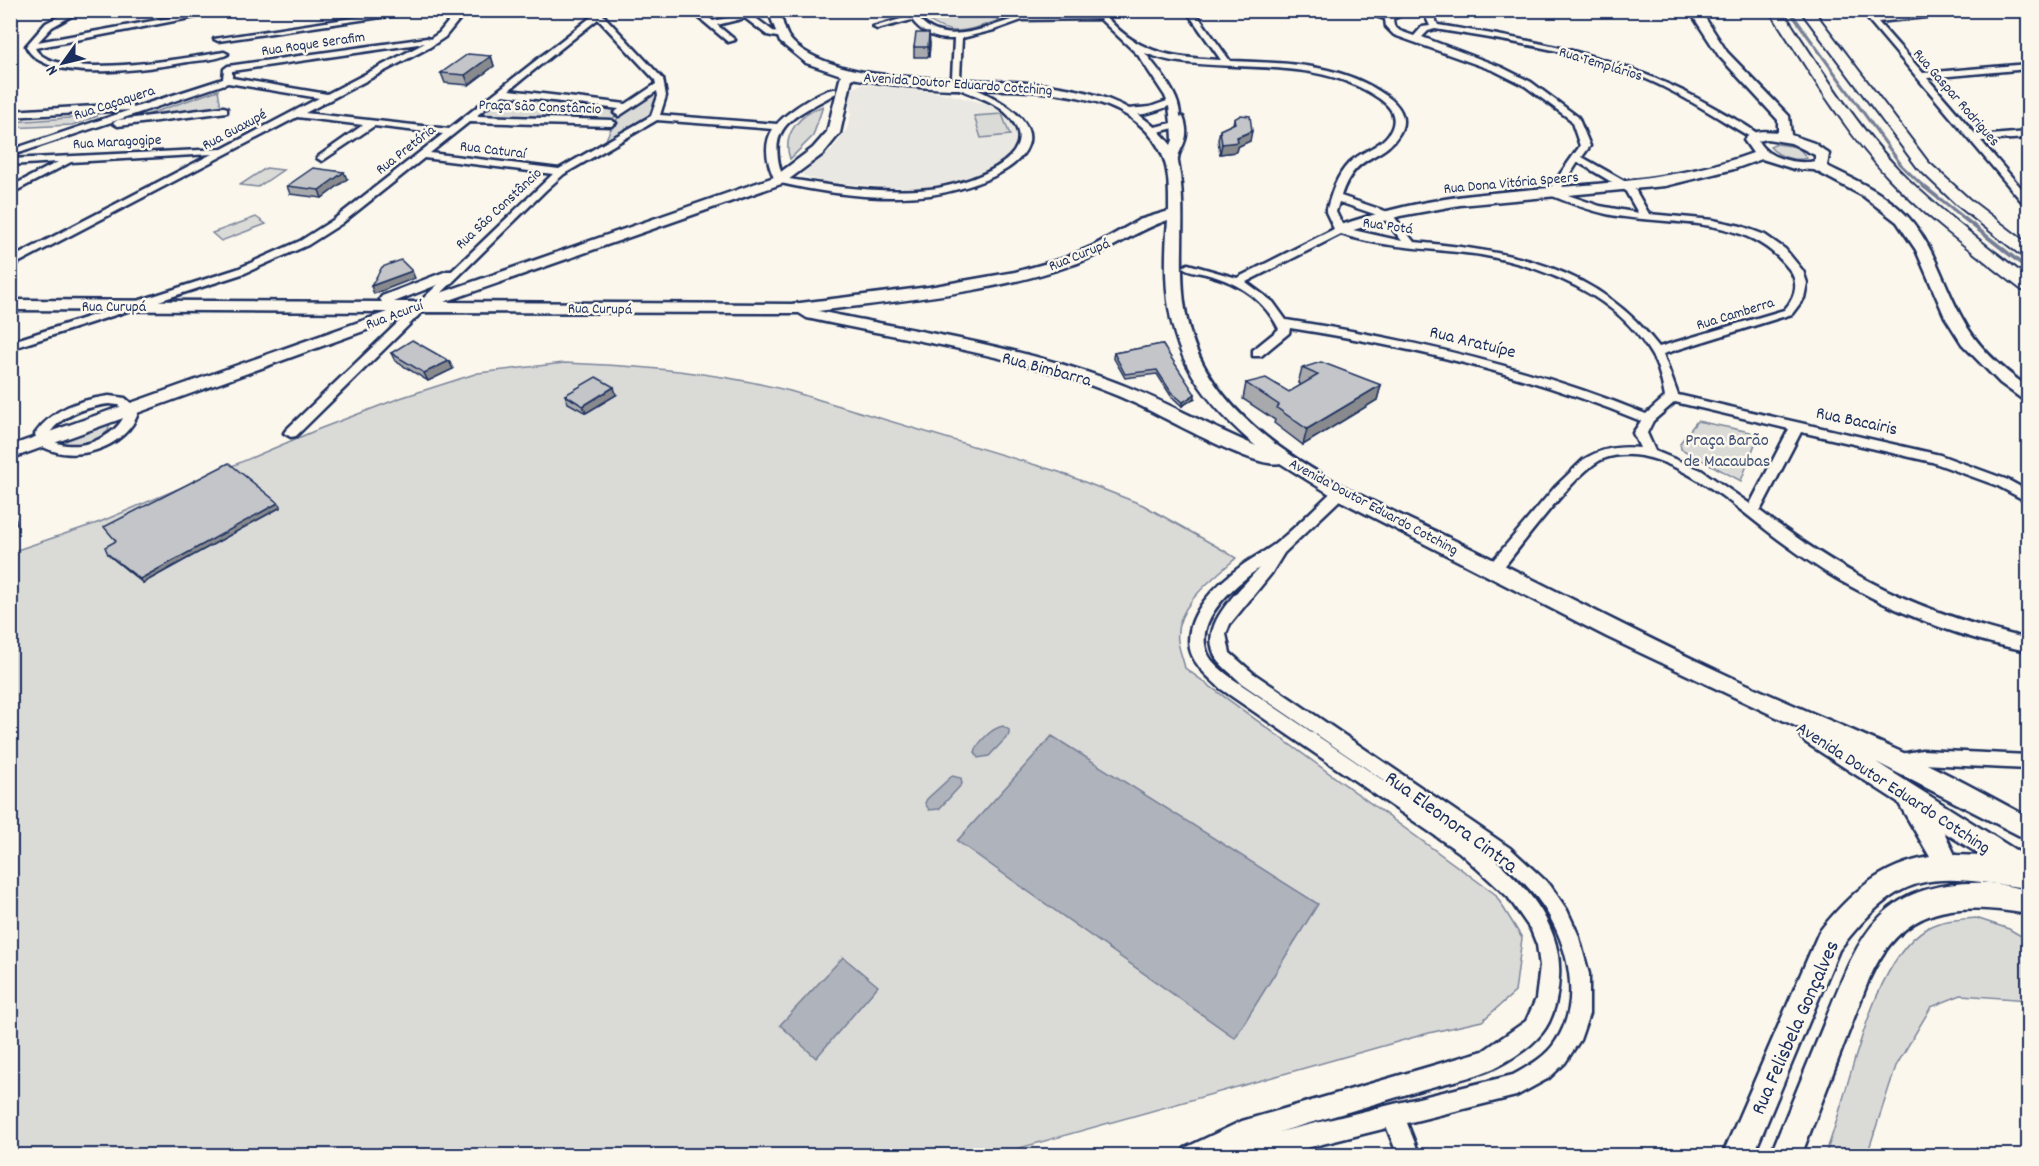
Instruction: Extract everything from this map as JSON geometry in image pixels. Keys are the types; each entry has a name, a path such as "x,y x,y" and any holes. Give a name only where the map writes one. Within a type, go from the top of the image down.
{"main road":[{"path":"1775,10 1867,142 1895,175 1927,206 2028,286"},
{"path":"1806,10 1923,165 1963,202 2028,252"}],"street":[{"path":"10,13 16,10"},
{"path":"30,46 49,25 78,10"},
{"path":"213,23 227,10"},
{"path":"30,46 213,23 425,10"},
{"name":"Rua Guaxupé","path":"10,264 437,39 463,10"},
{"path":"694,10 731,40"},
{"path":"877,27 943,10"},
{"path":"973,10 1025,18 1100,14 1150,65 1172,102 1178,120 1180,140 1172,156"},
{"path":"1194,10 1194,16 1228,63"},
{"path":"1360,10 1389,22 1425,28"},
{"path":"1389,22 1399,13 1408,10"},
{"path":"1432,10 1429,15 1434,24"},
{"path":"1694,10 1724,54 1784,119 1785,137"},
{"name":"Rua Gaspar Rodrigues","path":"1864,10 2028,202"},
{"path":"1872,20 1990,10"},
{"path":"602,13 661,84 662,96 655,117 779,127"},
{"name":"Rua Pretória","path":"10,346 134,307 168,293 207,283 273,258 304,243 338,222 602,13"},
{"path":"710,24 743,13 774,16"},
{"path":"743,13 770,33 782,36"},
{"path":"1399,13 1409,13 1434,24"},
{"name":"Avenida Doutor Eduardo Cotching","path":"774,16 782,36 799,53 820,66 847,75 892,82 955,80 1058,89 1084,95 1128,112 1154,130 1172,156 1176,177 1174,295 1182,337 1190,358 1212,393 1233,416 1290,462 1341,491 1494,569 1760,701 1897,761 2028,829"},
{"path":"913,17 926,31 958,37 1025,18"},
{"path":"1389,22 1397,33 1498,69 1555,102 1575,119 1585,146 1554,193"},
{"path":"213,23 228,69 227,80 328,97"},
{"path":"1419,41 1418,37 1425,28 1434,24"},
{"name":"Rua Templários","path":"1434,24 1542,46 1614,64 1679,93 1755,136"},
{"path":"820,66 836,96 795,113 779,127 772,143 772,157 779,180 856,191 914,193 956,187 995,173 1018,155 1025,141 1023,127 1012,113 955,80 958,37"},
{"name":"Rua Roque Serafim","path":"228,69 437,39"},
{"path":"30,46 33,53 47,61 93,68 137,66 224,54"},
{"path":"1133,46 1157,55 1184,61"},
{"path":"1150,65 1184,61 1304,69 1343,77 1373,90 1395,107 1399,117 1398,128 1390,138 1352,165 1335,197 1388,215 1410,244"},
{"path":"1920,76 2028,66"},
{"name":"Rua Acuruí","path":"10,453 779,180 818,151 833,133 838,118 836,96 847,75"},
{"name":"Rua Caçaquera","path":"10,153 227,80"},
{"name":"Praça São Constâncio","path":"602,148 611,123 626,107 661,84"},
{"name":"Praça São Constâncio","path":"502,92 626,107"},
{"path":"1128,112 1152,110 1172,102"},
{"path":"11,114 156,104"},
{"path":"91,126 224,110"},
{"path":"294,114 451,132"},
{"name":"Rua São Constâncio","path":"291,433 452,274 561,172 655,117"},
{"name":"Praça São Constâncio","path":"468,119 611,123"},
{"path":"1154,130 1171,127 1178,120"},
{"path":"322,158 372,123"},
{"path":"1975,139 2028,135"},
{"path":"1817,166 1824,159 1818,150 1785,137 1755,136 1752,145 1761,155 1792,165 1817,166 1866,192 1911,229 1965,337 1999,373 2028,395"},
{"name":"Rua Maragogipe","path":"10,162 225,151"},
{"name":"Rua Caturaí","path":"422,155 561,172"},
{"name":"Rua Dona Vitória Speers","path":"1239,281 1340,230 1388,215 1460,201 1629,188 1741,164 1761,155"},
{"path":"1578,158 1629,188 1645,216"},
{"path":"10,191 71,159"},
{"name":"Rua Camberra","path":"1554,193 1598,209 1645,216 1698,219 1748,233 1790,259 1802,284 1797,303 1788,312 1656,352"},
{"name":"Rua Potá","path":"1335,197 1331,212 1340,230 1370,240 1511,258 1567,278 1606,301 1628,317 1656,352 1672,398"},
{"name":"Rua Curupá","path":"10,305 792,309 854,302 992,280 1067,262 1098,249 1144,223 1174,214"},
{"path":"1188,267 1239,281 1268,306 1282,323 1285,330 1257,353"},
{"path":"364,306 405,295 452,274"},
{"name":"Rua Pretória","path":"168,306 207,283"},
{"path":"843,321 838,315 840,309 854,302"},
{"name":"Rua Bimbarra","path":"792,309 951,343 1096,381 1134,395 1257,453 1290,462"},
{"name":"Rua Aratuípe","path":"1282,323 1414,345 1486,361 1549,380 1648,419"},
{"path":"1649,453 1640,433 1648,419 1672,398"},
{"name":"Rua Bacairis","path":"1672,398 1935,458 2003,483 2028,497"},
{"path":"1753,512 1796,428"},
{"path":"1494,569 1586,463 1610,452 1649,453 1696,474 1823,563 1895,602 1960,627 2028,645"},
{"name":"Rua Eleonora Cintra","path":"1200,1154 1247,1151 1516,1084 1543,1070 1564,1049 1575,1022 1580,988 1579,963 1566,926 1549,899 1519,867 1486,840 1247,678 1224,657 1219,645 1218,634 1223,621 1266,570 1279,549 1341,491"},
{"name":"Rua Eleonora Cintra","path":"1200,1154 1242,1132 1488,1060 1514,1044 1534,1026 1545,1003 1550,976 1550,957 1541,931 1525,901 1503,876 1465,846 1227,684 1210,668 1198,651 1196,634 1201,620 1216,597 1254,562 1279,549"},
{"name":"Avenida Doutor Eduardo Cotching","path":"1760,701 2028,874"},
{"path":"1897,761 1922,757 2028,762"},
{"path":"1899,791 1926,824 1946,864"},
{"name":"Rua Felisbela Gonçalves","path":"1737,1155 1829,941 1848,914 1874,892 1918,870 1946,864 1984,866 2028,874"},
{"name":"Rua Felisbela Gonçalves","path":"1785,1155 1852,988 1873,946 1887,927 1906,913 1925,905 1970,893 2000,894 2028,902"},
{"path":"1393,1116 1409,1155"}],"shaded area":[{"path":"861,84 944,93 987,104 1002,112 1013,123 1017,135 1014,147 1005,159 990,170 956,182 929,187 887,187 824,182 804,176 803,173 832,150 847,129 851,115 849,91"},
{"path":"1003,726 1009,730 1009,735 989,756 978,758 975,752 982,740 990,732"},
{"path":"1052,736 1318,904 1235,1038 957,841"},
{"path":"952,776 961,778 962,784 939,809 929,810 925,803 927,799"},
{"path":"843,957 878,986 816,1058 780,1025"}],"green space":[{"path":"958,12 1003,19 974,29 956,31 947,30 928,20"},
{"path":"660,86 661,96 654,115 604,146 613,125 625,110"},
{"path":"218,90 221,107 137,118 149,114"},
{"path":"504,94 624,107 610,122 473,118"},
{"path":"823,106 813,136 790,159 788,141 795,126 807,114"},
{"path":"1002,114 1010,135 981,138 974,116"},
{"path":"98,116 72,125 11,128 11,122"},
{"path":"1777,144 1798,147 1807,158 1792,159 1782,155 1770,147"},
{"path":"266,168 283,170 258,187 240,185"},
{"path":"256,217 266,224 221,241 212,233"},
{"path":"564,363 678,371 735,379 790,391 1059,472 1143,505 1236,558 1197,594 1182,616 1178,628 1178,641 1185,668 1495,894 1522,938 1515,992 1482,1021 1429,1033 995,1155 11,1155 11,552 100,522 319,429 400,398 478,373"},
{"name":"Praça Barão de Macaubas","path":"1697,421 1750,432 1758,436 1741,481 1681,449 1680,443"},
{"path":"110,423 108,431 85,444 66,444 60,440"},
{"path":"1976,918 2009,929 2028,940 2028,1000 1961,995 1931,1007 1896,1066 1867,1155 1825,1155 1863,1032 1890,970 1907,945 1927,928 1958,919"}],"building":[{"path":"916,33 929,33 928,47 914,47"},
{"path":"468,54 491,56 465,75 441,73"},
{"path":"1241,115 1250,116 1252,131 1237,137 1238,142 1222,144 1220,130 1235,123 1234,119"},
{"path":"313,168 344,172 319,190 287,186"},
{"path":"401,260 412,271 371,286 382,267"},
{"path":"412,340 449,361 424,373 391,353"},
{"path":"1162,344 1195,394 1183,402 1171,392 1157,370 1125,374 1114,353"},
{"path":"1321,362 1381,385 1307,429 1277,408 1279,405 1246,383 1266,378 1289,392 1318,375 1302,368"},
{"path":"596,377 614,387 583,406 565,395"},
{"path":"229,463 278,503 140,579 108,554 105,547 116,541 104,527"}],"waterway":[{"path":"1789,10 1902,166 1924,187"},
{"path":"1922,185 2028,269"}]}
